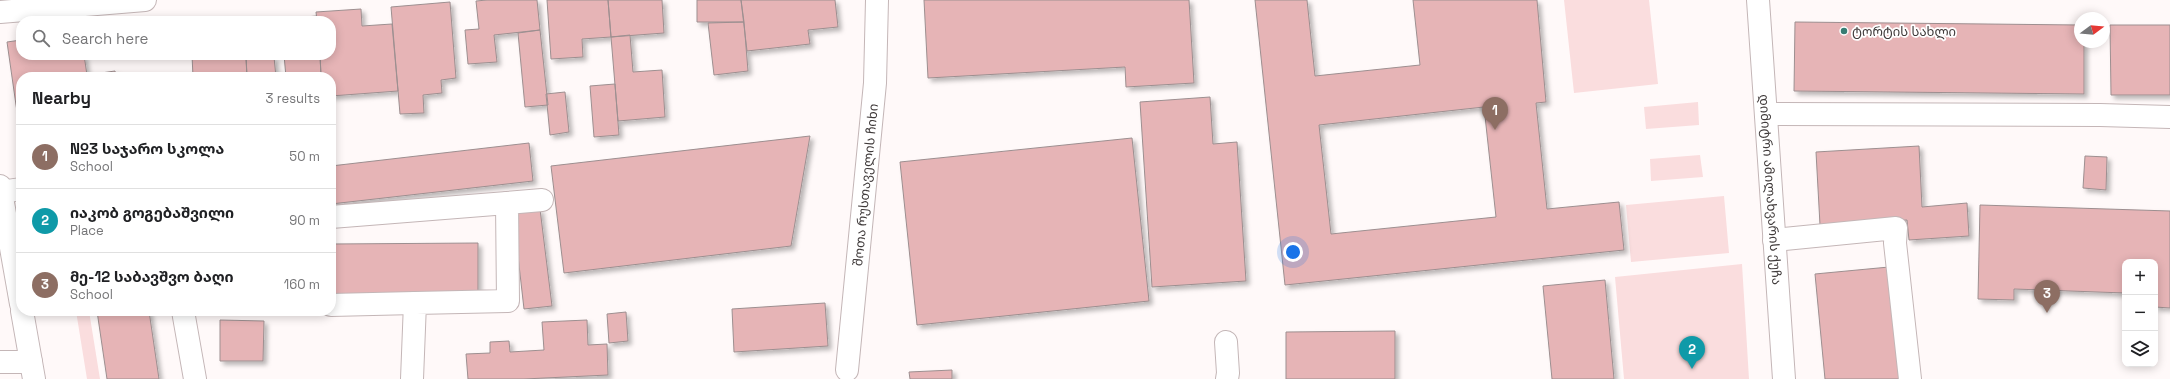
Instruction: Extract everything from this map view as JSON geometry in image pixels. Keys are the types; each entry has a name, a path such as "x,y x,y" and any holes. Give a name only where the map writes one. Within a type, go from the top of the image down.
{"street":[{"path":"0,12 145,0"},
{"name":"შოთა რუსთაველის ჩიხი","path":"847,370 873,114 877,0"},
{"name":"დიმიტრი ამილახვარის ქუჩა","path":"1758,0 1784,379"},
{"path":"1766,114 2100,115 2170,117"},
{"path":"7,189 16,263"},
{"path":"336,217 542,200"},
{"path":"336,305 508,302 507,203"},
{"path":"1774,240 1896,228 1895,243 1910,379"},
{"path":"412,379 415,303"},
{"path":"0,362 33,370 23,316"},
{"path":"184,316 195,379"},
{"path":"1226,342 1227,379"}],"shaded area":[{"path":"1564,0 1649,0 1658,84 1574,93"},
{"path":"1698,102 1699,125 1646,129 1644,107"},
{"path":"1700,155 1703,177 1651,181 1650,159"},
{"path":"1724,196 1729,253 1631,262 1626,205"},
{"path":"1742,264 1749,379 1624,379 1615,277"},
{"path":"77,316 90,316 100,379 87,379"}],"building":[{"path":"537,0 540,30 494,35 497,62 468,64 465,30 479,29 476,1"},
{"path":"547,0 608,0 611,37 582,39 583,57 551,59"},
{"path":"608,0 662,0 664,33 611,37"},
{"path":"697,0 741,0 744,22 697,22"},
{"path":"741,0 835,0 838,27 808,30 810,44 747,51"},
{"path":"924,0 1189,0 1194,83 1126,87 1125,67 928,78"},
{"path":"1255,0 1307,0 1315,76 1420,65 1413,0 1537,0 1546,102 1536,103 1547,209 1619,202 1624,250 1285,285","holes":["1484,107 1496,217 1331,234 1319,125"]},
{"path":"450,2 456,78 441,80 442,93 423,95 424,113 400,114 391,7"},
{"path":"361,9 362,26 392,24 398,91 336,96 336,72 321,72 320,60 336,60 336,16 316,16 316,12"},
{"path":"744,22 748,71 714,75 708,23"},
{"path":"1795,22 2074,25 2074,48 2084,48 2084,94 1794,91"},
{"path":"2110,25 2170,25 2170,95 2111,95"},
{"path":"540,30 548,105 525,107 518,33"},
{"path":"630,35 633,72 662,70 665,117 618,121 611,37"},
{"path":"16,41 16,60 85,60 87,72 16,72 16,105 7,42"},
{"path":"192,60 246,60 247,72 193,72"},
{"path":"246,60 274,60 276,72 247,72"},
{"path":"284,60 320,60 321,72 286,72"},
{"path":"615,84 619,135 594,137 590,86"},
{"path":"565,92 569,132 550,135 546,94"},
{"path":"1210,97 1213,144 1237,142 1246,281 1152,287 1140,102"},
{"path":"810,136 791,246 564,273 551,166"},
{"path":"1132,138 1149,301 917,325 900,162"},
{"path":"529,143 533,181 336,203 336,165"},
{"path":"1919,146 1922,207 1967,203 1969,236 1909,240 1907,220 1820,225 1816,152"},
{"path":"2085,156 2107,157 2106,190 2083,188"},
{"path":"1980,205 2170,211 2170,308 2158,307 2158,259 2122,259 2122,293 2014,289 2014,300 1978,299"},
{"path":"540,209 552,306 524,309 513,212"},
{"path":"478,243 478,298 336,298 336,244"},
{"path":"1889,267 1899,379 1825,379 1815,274"},
{"path":"1605,280 1614,379 1552,379 1543,286"},
{"path":"825,303 828,346 734,352 732,309"},
{"path":"626,312 628,341 609,343 607,314"},
{"path":"98,316 150,316 159,379 107,379"},
{"path":"220,320 264,321 263,361 220,361"},
{"path":"587,320 588,345 607,344 608,375 524,379 468,379 466,354 490,353 490,342 509,341 510,352 544,350 542,322"},
{"path":"1395,331 1395,379 1286,379 1286,332"},
{"path":"952,370 952,379 910,379 909,372"}],"place":[{"name":"ტორტის სახლი","path":"1844,31"},
{"name":"№3 საჯარო სკოლა","path":"1495,130"},
{"name":"მე-12 საბავშვო ბაღი","path":"2047,313"},
{"name":"იაკობ გოგებაშვილი","path":"1692,369"}]}
